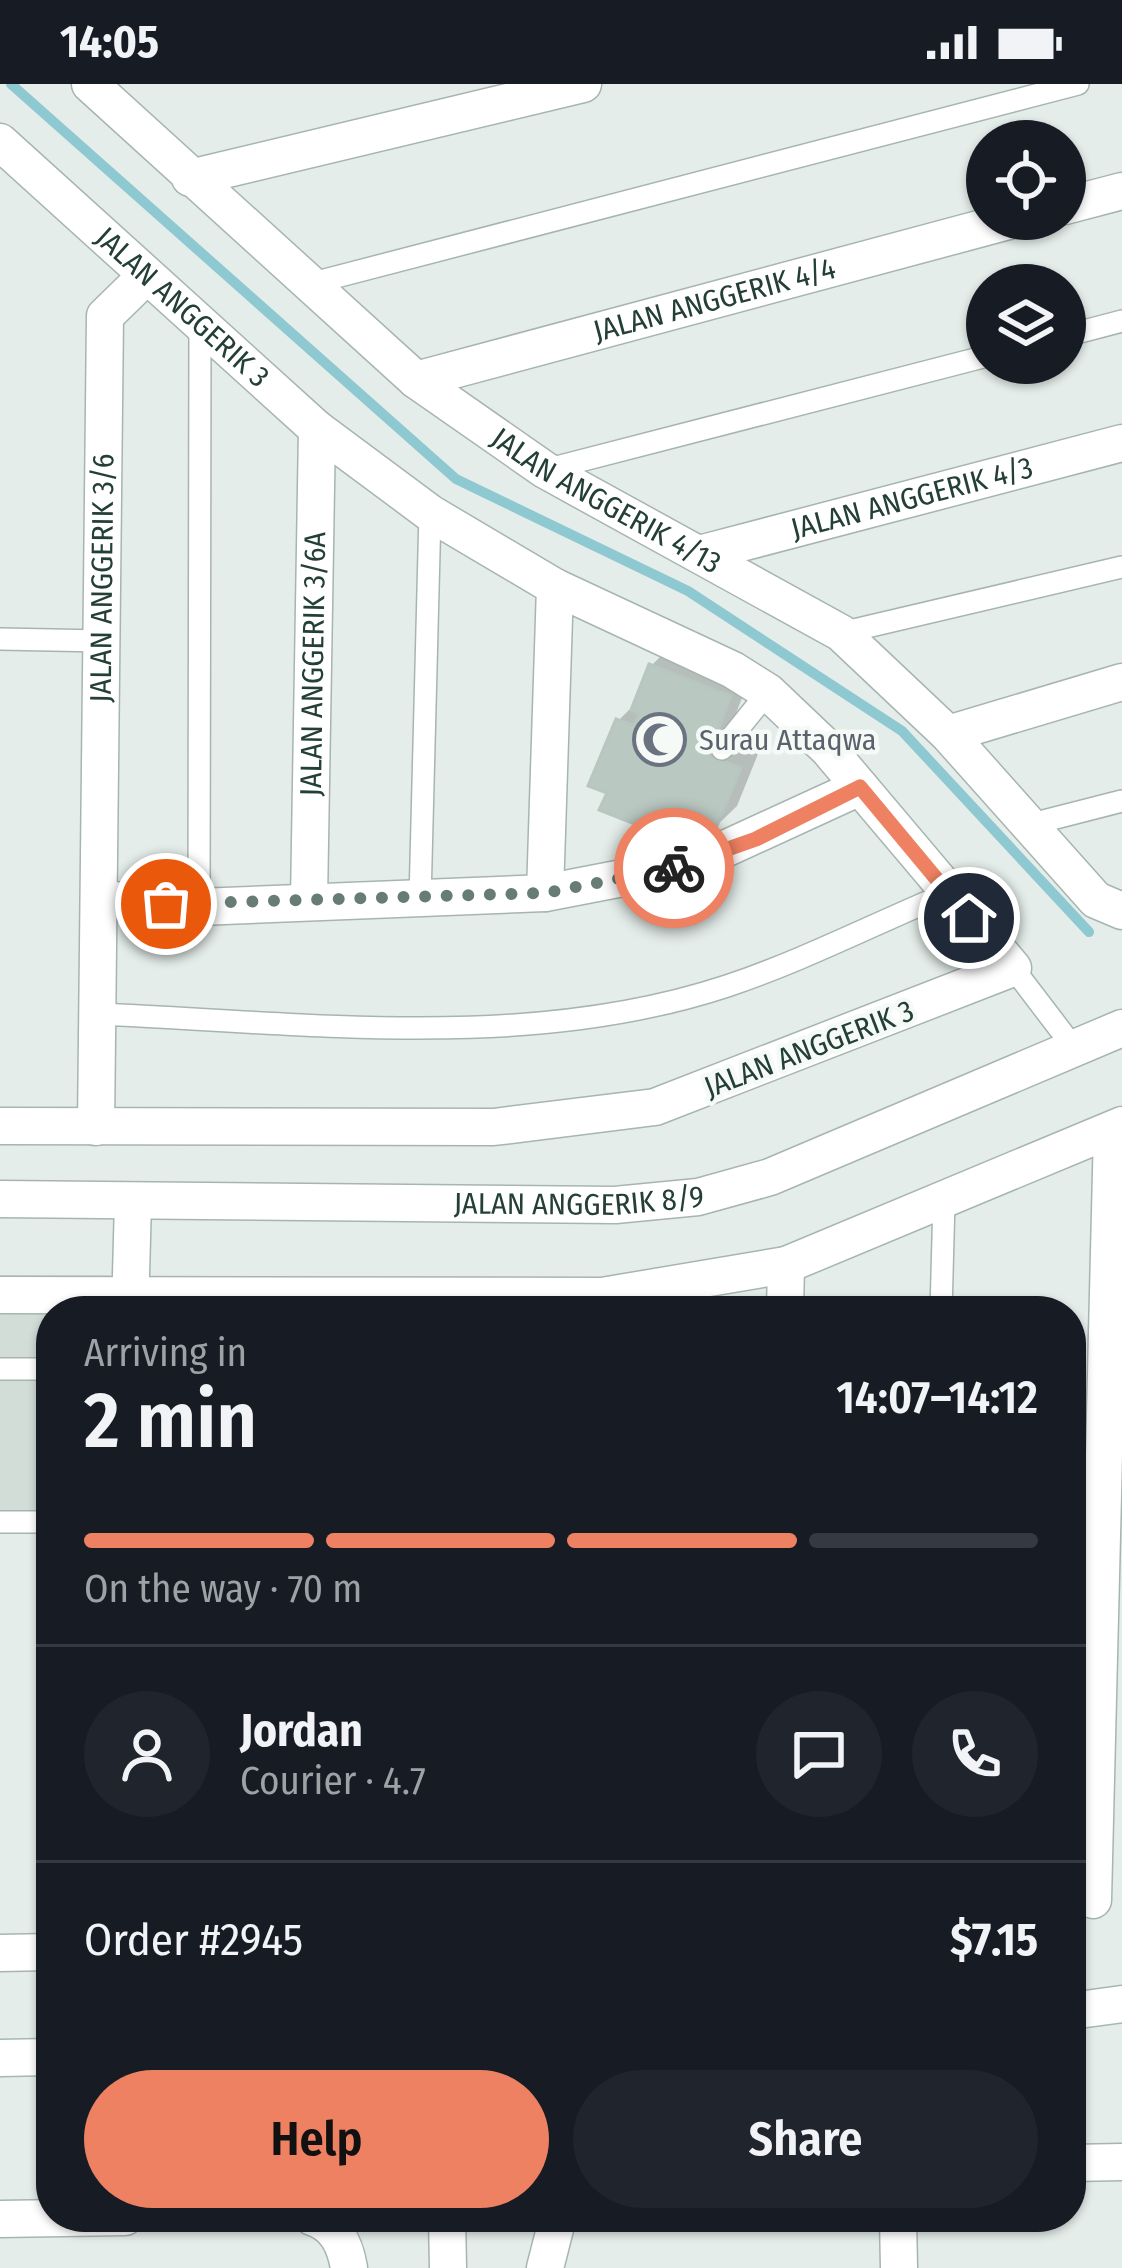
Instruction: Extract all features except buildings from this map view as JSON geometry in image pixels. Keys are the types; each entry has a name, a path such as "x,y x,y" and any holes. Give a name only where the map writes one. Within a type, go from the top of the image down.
{"street":[{"name":"JALAN ANGGERIK 4/13","path":"90,84 416,380 544,470 841,633 948,734 1096,900 1122,911"},
{"path":"190,178 583,84"},
{"name":"JALAN ANGGERIK 3","path":"0,142 317,429 430,512 555,587 733,670 768,692 860,787 1013,968 655,1106 494,1126 0,1126"},
{"path":"1086,200 1122,191"},
{"name":"JALAN ANGGERIK 4/4","path":"416,380 966,232"},
{"name":"JALAN ANGGERIK 3/6","path":"96,1127 105,316 146,276"},
{"name":"JALAN ANGGERIK 3/6A","path":"309,901 317,429"},
{"name":"JALAN ANGGERIK 4/3","path":"703,554 1122,443"},
{"path":"545,893 555,587"},
{"path":"948,734 1122,682"},
{"path":"100,899 199,907 545,893 690,865 860,787"},
{"name":"JALAN ANGGERIK 8/9","path":"0,1199 615,1205 698,1197 840,1151 1122,1028"},
{"path":"640,1296 786,1265 1117,1128 1110,1680 1086,1753"},
{"path":"130,1296 133,1202"},
{"path":"785,1296 786,1265"},
{"path":"0,1295 36,1297"},
{"path":"1086,1785 1095,1900"},
{"path":"0,1953 36,1952"},
{"path":"1086,2009 1122,2004"},
{"path":"0,2058 36,2057"},
{"path":"1086,2163 1122,2162"},
{"path":"0,2219 36,2218"},
{"path":"332,2232 346,2247 349,2268"},
{"path":"447,2232 448,2268"},
{"path":"545,2261 554,2232"},
{"path":"898,2232 899,2268"}],"lane":[{"path":"313,283 1078,84"},
{"path":"1086,330 1122,321"},
{"path":"199,907 200,325"},
{"path":"544,470 966,361"},
{"path":"420,900 430,512"},
{"path":"841,633 1122,567"},
{"path":"0,639 103,641"},
{"path":"722,749 768,692"},
{"path":"1032,824 1122,801"},
{"path":"100,1014 411,1028 568,1020 725,986 946,893"},
{"path":"1013,968 1074,1048"},
{"path":"941,1296 944,1201"},
{"path":"0,1369 36,1369"},
{"path":"0,1522 36,1522"}],"shaded area":[{"path":"0,1275 110,1275 110,1296 36,1296 36,1531 0,1531"}],"waterway":[{"path":"11,84 456,479 688,591 902,731 1089,932"}],"way so far":[{"path":"166,904 199,907 545,893 674,868"}],"place":[{"name":"Surau Attaqwa","path":"660,740"}],"route":[{"path":"674,868 756,839 860,787 969,918"}]}
